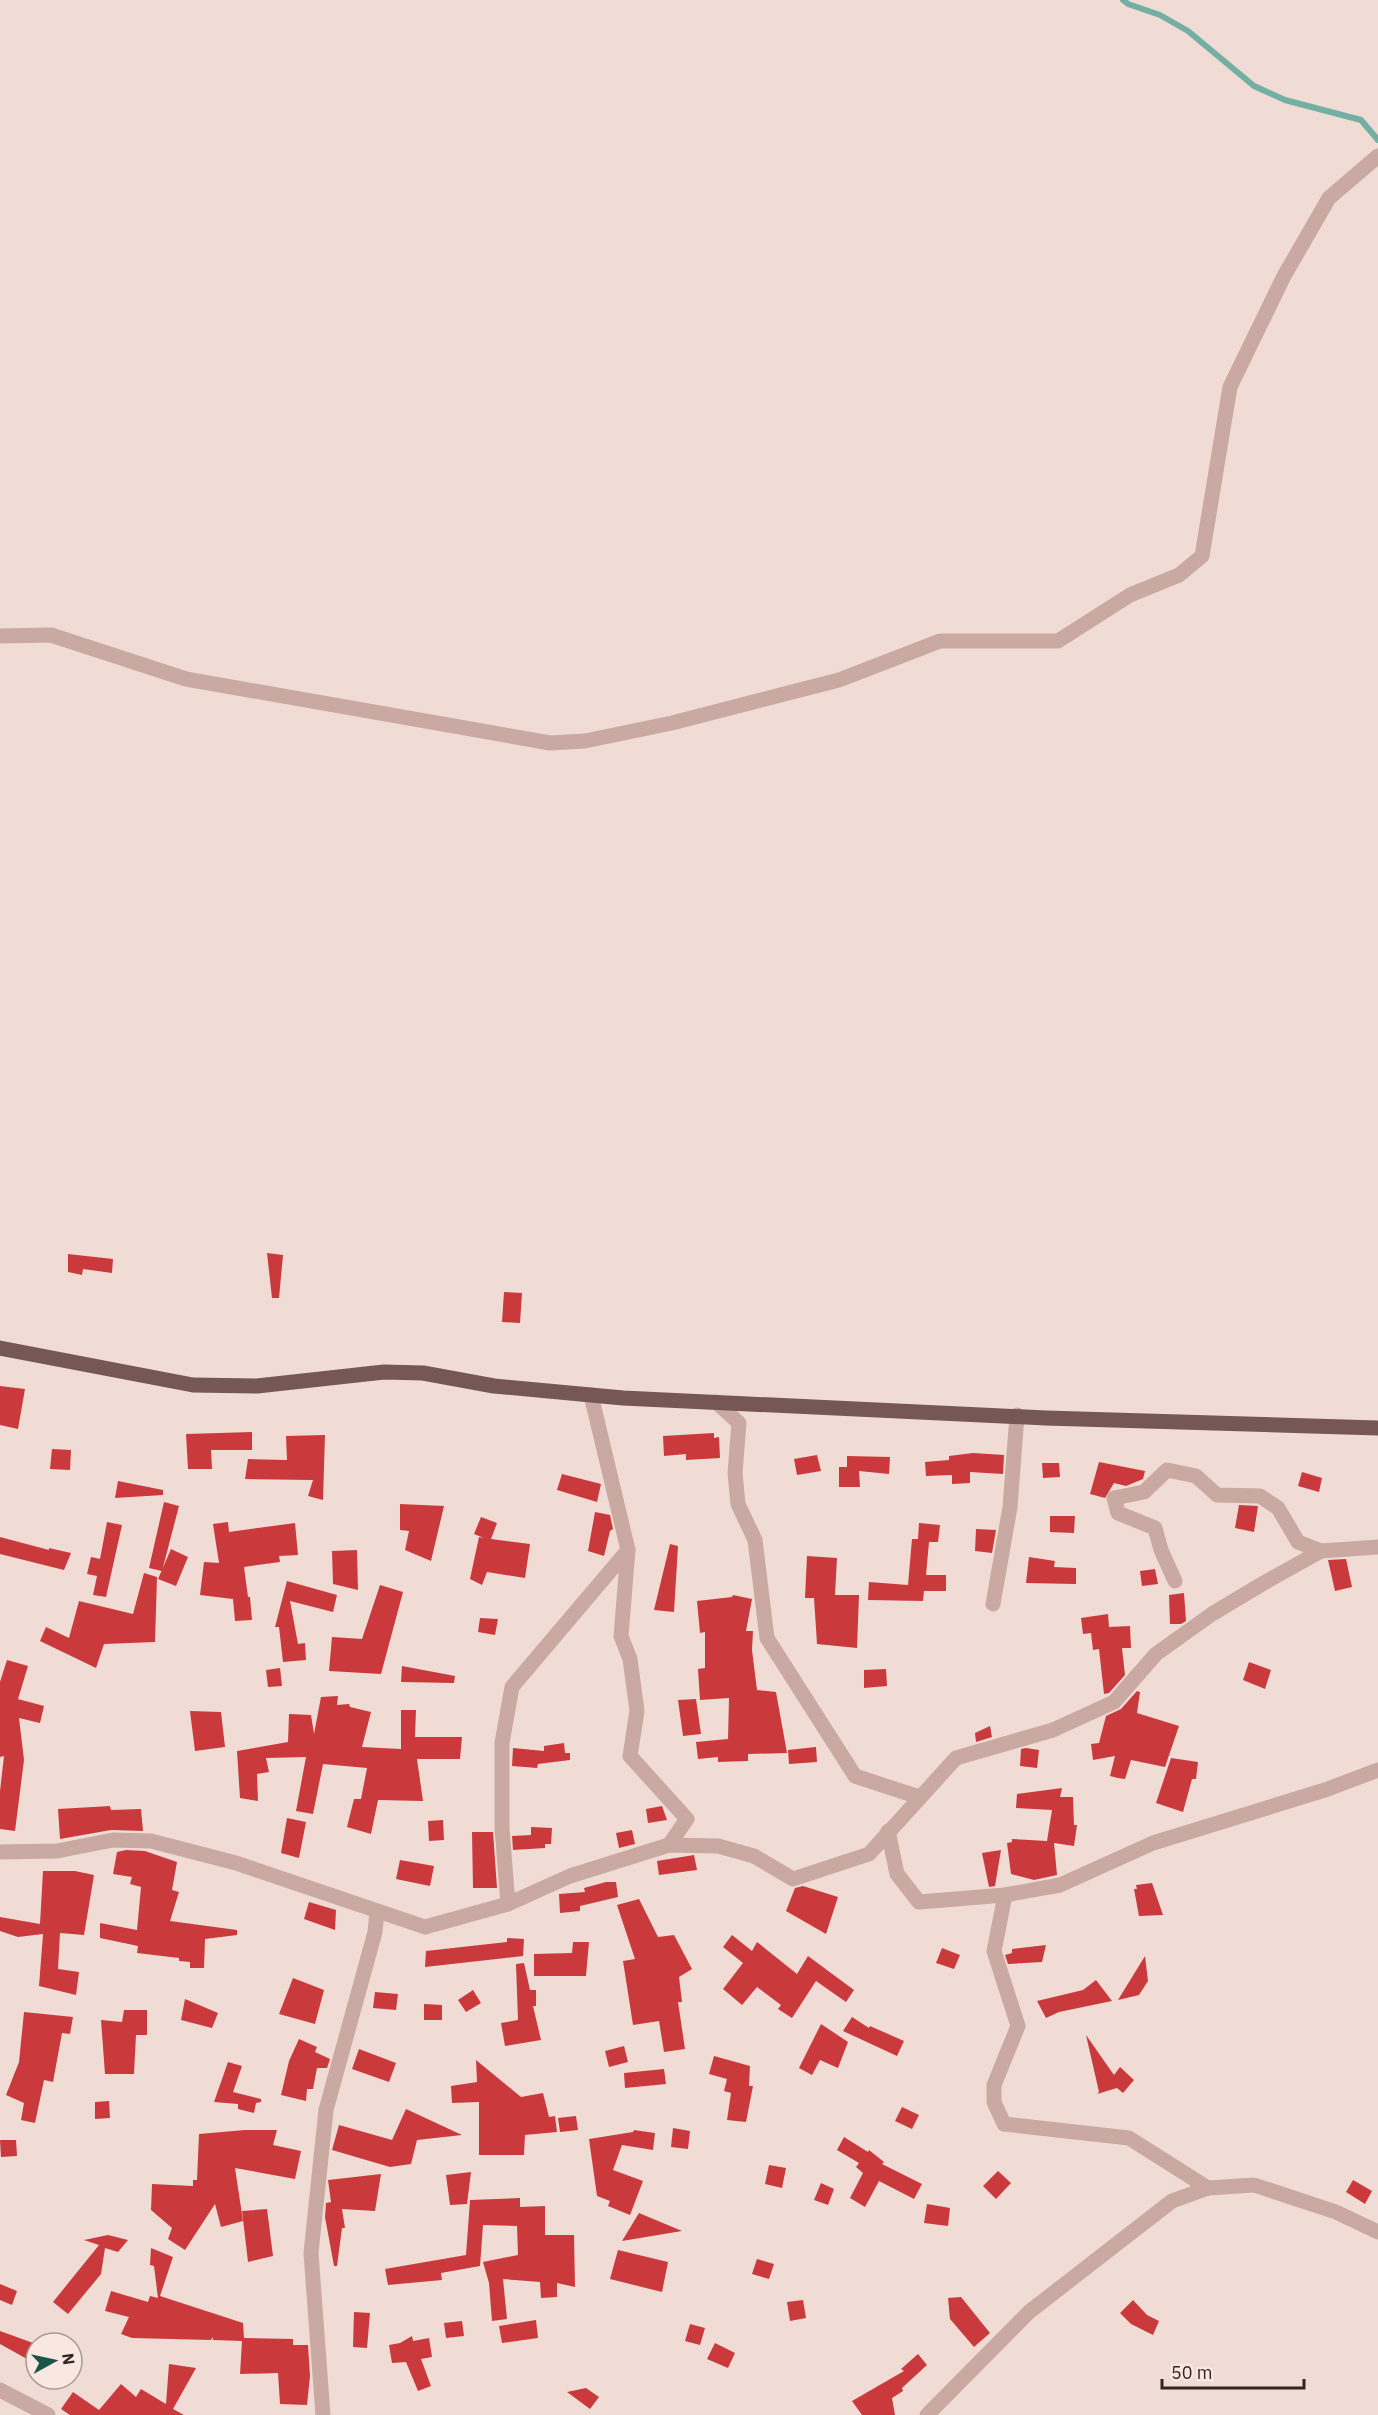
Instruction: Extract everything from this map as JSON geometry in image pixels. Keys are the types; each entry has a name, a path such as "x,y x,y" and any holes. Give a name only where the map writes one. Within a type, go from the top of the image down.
{"main road":[{"path":"0,1348 193,1385 257,1386 384,1372 423,1373 494,1386 591,1395 1017,1415 1378,1428"}],"street":[{"path":"0,636 51,635 186,679 550,743 585,741 661,725 839,680 940,641 1058,641 1130,595 1179,575 1202,556 1230,387 1284,276 1329,198 1378,156"},
{"path":"591,1395 628,1550 621,1636 630,1659 637,1711 630,1756 687,1819 669,1845"},
{"path":"716,1402 739,1423 735,1473 738,1504 755,1540 767,1638 855,1776 920,1797"},
{"path":"993,1604 1010,1507 1017,1415"},
{"path":"1175,1581 1161,1550 1155,1528 1118,1513 1113,1498 1144,1492 1167,1470 1196,1476 1217,1495 1260,1496 1278,1508 1298,1542 1321,1551 1378,1547"},
{"path":"508,1904 502,1828 502,1743 512,1687 628,1550"},
{"path":"0,1852 57,1851 113,1840 152,1841 237,1863 425,1927 508,1904 570,1875 669,1845 718,1846 754,1856 793,1879 869,1854 956,1758 1053,1730 1114,1702 1156,1654 1212,1614 1321,1551"},
{"path":"888,1831 897,1874 919,1902 1005,1895 1060,1885 1153,1843 1325,1790 1378,1770"},
{"path":"1005,1895 994,1951 1018,2026 994,2085 994,2102 1004,2124 1129,2138 1208,2188"},
{"path":"322,2415 311,2253 326,2110 375,1932 377,1912"},
{"path":"927,2415 1029,2312 1172,2200 1208,2188 1254,2185 1336,2212 1378,2232"},
{"path":"0,2390 48,2415"}],"building":[{"path":"267,1253 283,1255 279,1298 272,1298"},
{"path":"68,1254 113,1259 112,1273 83,1269 82,1275 68,1272"},
{"path":"504,1292 522,1293 520,1323 502,1322"},
{"path":"0,1386 25,1389 18,1429 0,1425"},
{"path":"252,1432 252,1450 211,1450 212,1469 188,1469 186,1434"},
{"path":"714,1433 714,1438 719,1437 720,1458 686,1460 686,1454 664,1456 663,1436"},
{"path":"325,1435 323,1500 308,1496 313,1480 245,1479 248,1459 287,1460 286,1436"},
{"path":"52,1449 71,1450 70,1470 50,1469"},
{"path":"973,1453 1004,1455 1003,1474 970,1472 970,1483 952,1484 952,1475 926,1476 925,1462 949,1460 949,1456"},
{"path":"817,1455 821,1471 797,1475 794,1459"},
{"path":"847,1456 890,1457 889,1474 859,1471 860,1487 839,1487 839,1467 847,1467"},
{"path":"1099,1462 1145,1471 1143,1479 1126,1486 1114,1483 1105,1498 1090,1494"},
{"path":"1042,1463 1059,1463 1060,1477 1043,1478"},
{"path":"1302,1472 1322,1478 1319,1492 1298,1486"},
{"path":"562,1474 601,1484 597,1502 557,1490"},
{"path":"118,1481 163,1490 163,1495 115,1498"},
{"path":"164,1502 179,1506 162,1571 149,1568"},
{"path":"400,1504 444,1506 431,1561 405,1550 409,1531 400,1530"},
{"path":"1239,1505 1258,1506 1254,1532 1235,1528"},
{"path":"595,1512 610,1515 613,1529 610,1531 604,1556 588,1551"},
{"path":"1050,1516 1075,1516 1074,1533 1050,1532"},
{"path":"481,1517 497,1523 491,1539 530,1544 525,1578 487,1572 482,1585 470,1579 479,1537 484,1538 474,1534"},
{"path":"107,1522 122,1525 106,1597 93,1595 97,1576 87,1574 91,1557 100,1559"},
{"path":"228,1522 229,1532 295,1523 298,1555 279,1556 280,1562 244,1567 252,1620 235,1621 233,1599 200,1595 204,1562 219,1563 213,1524"},
{"path":"919,1523 940,1525 938,1542 929,1542 926,1575 946,1575 946,1591 924,1591 923,1601 868,1600 869,1582 908,1585 912,1539 918,1539"},
{"path":"976,1529 996,1530 992,1553 975,1551"},
{"path":"0,1537 49,1550 49,1548 71,1553 64,1570 0,1554"},
{"path":"670,1544 678,1546 674,1612 654,1610"},
{"path":"171,1549 188,1557 176,1586 158,1579"},
{"path":"357,1550 358,1590 333,1584 332,1551"},
{"path":"807,1556 837,1558 835,1595 859,1595 857,1648 817,1644 814,1598 805,1598"},
{"path":"1029,1557 1055,1561 1054,1567 1076,1568 1076,1584 1026,1583"},
{"path":"1346,1559 1352,1587 1335,1591 1328,1560"},
{"path":"1155,1569 1158,1584 1142,1586 1140,1571"},
{"path":"144,1573 157,1577 155,1642 104,1644 96,1668 40,1641 46,1627 69,1638 79,1601 133,1614"},
{"path":"287,1581 337,1595 333,1612 290,1601 298,1644 305,1643 306,1660 283,1662 279,1627 275,1627"},
{"path":"380,1585 403,1592 381,1674 329,1671 332,1637 362,1639"},
{"path":"1184,1593 1186,1621 1181,1624 1170,1624 1169,1595"},
{"path":"733,1595 752,1599 746,1631 753,1631 752,1650 757,1690 776,1692 787,1753 748,1754 748,1761 718,1762 718,1757 698,1759 696,1742 728,1739 729,1698 700,1700 698,1669 705,1668 705,1632 700,1633 697,1601 732,1597"},
{"path":"1108,1614 1109,1627 1130,1626 1131,1648 1122,1648 1125,1675 1109,1693 1104,1694 1099,1649 1093,1650 1091,1633 1083,1634 1081,1618"},
{"path":"480,1618 498,1619 495,1635 478,1632"},
{"path":"7,1660 28,1666 18,1699 44,1706 40,1723 19,1718 24,1760 15,1831 0,1829 0,1791 4,1756 0,1757 0,1682"},
{"path":"1249,1662 1271,1670 1265,1689 1243,1680"},
{"path":"402,1666 455,1676 454,1683 401,1682"},
{"path":"280,1668 282,1686 268,1687 266,1670"},
{"path":"886,1669 887,1686 864,1688 864,1670"},
{"path":"1137,1691 1140,1692 1137,1713 1179,1726 1165,1767 1131,1760 1125,1779 1110,1776 1115,1756 1093,1760 1091,1744 1099,1743 1106,1716 1121,1709"},
{"path":"338,1696 337,1705 349,1704 350,1707 371,1712 362,1747 401,1749 401,1710 416,1710 415,1737 462,1737 460,1759 417,1759 423,1801 378,1800 371,1834 347,1827 354,1799 361,1799 367,1768 323,1764 313,1814 296,1811 306,1757 266,1758 269,1772 257,1774 258,1801 240,1798 237,1751 288,1742 289,1714 311,1715 314,1734 321,1697"},
{"path":"696,1699 701,1734 683,1736 678,1700"},
{"path":"190,1711 221,1712 225,1747 195,1751"},
{"path":"990,1726 992,1737 976,1742 975,1733"},
{"path":"564,1743 565,1753 570,1753 570,1760 538,1764 537,1768 512,1766 513,1748 544,1751 544,1746"},
{"path":"816,1747 817,1762 789,1764 788,1750"},
{"path":"1021,1749 1039,1750 1037,1768 1020,1766"},
{"path":"1171,1758 1198,1762 1196,1779 1192,1779 1183,1812 1156,1803"},
{"path":"1062,1788 1060,1797 1073,1797 1074,1825 1077,1825 1074,1846 1054,1843 1057,1875 1034,1880 1011,1874 1007,1843 1012,1842 1012,1839 1047,1841 1052,1810 1016,1808 1017,1794"},
{"path":"110,1806 111,1810 141,1809 143,1831 111,1830 60,1839 58,1809"},
{"path":"662,1806 667,1820 648,1823 646,1809"},
{"path":"287,1818 306,1822 299,1858 281,1853"},
{"path":"443,1820 444,1840 429,1841 428,1821"},
{"path":"531,1827 552,1828 551,1844 545,1844 545,1848 513,1850 512,1836 531,1835"},
{"path":"632,1830 635,1844 619,1848 616,1833"},
{"path":"472,1832 493,1832 497,1888 473,1888"},
{"path":"1001,1850 995,1886 989,1887 982,1853"},
{"path":"145,1851 177,1862 172,1890 179,1892 170,1921 237,1930 237,1935 205,1939 204,1968 190,1968 190,1962 179,1961 179,1958 137,1953 138,1946 100,1938 100,1923 137,1930 141,1887 130,1884 132,1877 113,1874 117,1852"},
{"path":"694,1855 697,1870 659,1875 657,1861"},
{"path":"400,1860 434,1866 430,1886 396,1879"},
{"path":"43,1871 75,1871 94,1875 84,1935 60,1933 58,1969 79,1972 76,1995 39,1986 43,1934 18,1937 0,1931 0,1917 40,1924"},
{"path":"606,1882 616,1882 618,1897 580,1906 580,1911 560,1913 559,1894 585,1892 584,1888"},
{"path":"1152,1883 1163,1915 1139,1916 1134,1889 1137,1889 1136,1885"},
{"path":"803,1886 838,1897 826,1934 786,1911 795,1888"},
{"path":"639,1899 658,1937 674,1935 692,1969 679,1977 682,2002 678,2002 685,2049 664,2052 659,2021 633,2025 623,1961 635,1959 617,1905"},
{"path":"309,1902 336,1910 335,1930 304,1919"},
{"path":"732,1935 752,1951 757,1942 797,1974 808,1956 854,1990 846,2002 816,1981 792,2018 778,2009 781,2005 757,1987 742,2005 723,1989 743,1963 723,1947"},
{"path":"507,1938 524,1939 523,1956 425,1967 426,1951 507,1942"},
{"path":"573,1942 589,1942 586,1976 534,1976 534,1954 572,1953"},
{"path":"1046,1945 1042,1962 1008,1964 1005,1955 1012,1953 1012,1949"},
{"path":"942,1948 960,1955 954,1969 936,1963"},
{"path":"1145,1956 1148,1981 1139,1995 1118,2000"},
{"path":"524,1963 530,1990 536,1990 536,2006 533,2006 541,2040 505,2046 501,2023 518,2020 516,1964"},
{"path":"293,1978 324,1990 315,2024 279,2014"},
{"path":"1096,1980 1112,2001 1059,2012 1046,2018 1037,2001 1083,1990"},
{"path":"473,1990 481,2003 466,2012 458,2000"},
{"path":"375,1992 398,1994 396,2010 373,2008"},
{"path":"185,1999 218,2013 212,2028 181,2020"},
{"path":"424,2004 442,2005 442,2020 424,2020"},
{"path":"124,2010 147,2010 147,2035 136,2035 134,2074 105,2074 101,2020 122,2022"},
{"path":"24,2012 73,2017 70,2034 62,2033 53,2082 44,2080 35,2123 21,2120 24,2103 6,2095 19,2062"},
{"path":"852,2017 869,2028 870,2026 904,2041 897,2056 843,2031"},
{"path":"821,2024 848,2042 838,2068 820,2060 812,2075 799,2068"},
{"path":"1086,2035 1114,2075 1120,2067 1134,2080 1123,2093 1117,2088 1097,2094 1099,2092"},
{"path":"299,2039 317,2047 315,2052 330,2059 327,2068 317,2068 313,2089 307,2089 306,2101 281,2095 289,2061"},
{"path":"624,2046 628,2062 609,2067 605,2051"},
{"path":"359,2049 396,2063 389,2082 352,2069"},
{"path":"714,2056 750,2066 749,2086 753,2086 746,2122 727,2120 731,2093 724,2091 727,2079 709,2074"},
{"path":"476,2060 521,2097 543,2093 549,2117 555,2116 557,2132 525,2135 524,2155 479,2155 479,2102 452,2103 451,2086 477,2082"},
{"path":"228,2062 242,2066 233,2092 261,2099 261,2102 256,2103 254,2113 238,2109 238,2104 214,2102"},
{"path":"664,2069 666,2084 625,2088 624,2073"},
{"path":"109,2101 110,2118 95,2119 95,2102"},
{"path":"902,2107 919,2115 912,2129 895,2121"},
{"path":"406,2109 462,2135 417,2140 411,2164 390,2167 332,2150 339,2125 392,2140"},
{"path":"576,2116 578,2130 560,2132 558,2118"},
{"path":"673,2128 690,2131 688,2149 671,2147"},
{"path":"277,2130 273,2145 301,2151 295,2179 235,2168 243,2221 221,2227 215,2204 185,2250 168,2239 172,2228 151,2210 152,2184 193,2186 193,2180 197,2180 199,2134"},
{"path":"634,2130 655,2133 653,2150 622,2145 613,2170 643,2181 630,2215 608,2206 610,2201 597,2196 589,2139"},
{"path":"844,2137 868,2152 869,2150 884,2162 882,2164 922,2184 914,2199 879,2181 865,2207 850,2198 863,2173 856,2167 859,2163 837,2150"},
{"path":"0,2140 16,2140 17,2156 1,2157"},
{"path":"769,2165 786,2168 782,2188 765,2184"},
{"path":"998,2171 1011,2183 996,2199 983,2186"},
{"path":"471,2172 467,2204 450,2205 446,2175"},
{"path":"381,2174 375,2211 342,2209 345,2228 342,2228 337,2266 334,2266 325,2217 326,2203 331,2202 328,2180"},
{"path":"1353,2180 1372,2191 1365,2204 1346,2192"},
{"path":"821,2183 834,2189 828,2205 814,2200"},
{"path":"520,2198 520,2207 545,2206 545,2235 574,2235 575,2287 557,2283 557,2297 541,2298 540,2282 503,2279 507,2319 492,2321 489,2283 483,2262 518,2255 517,2226 483,2225 480,2266 441,2273 442,2280 388,2285 385,2269 466,2255 470,2200"},
{"path":"927,2204 950,2208 948,2226 924,2223"},
{"path":"267,2209 273,2256 248,2262 242,2211"},
{"path":"639,2213 682,2231 622,2241"},
{"path":"108,2235 128,2240 118,2252 105,2248 101,2274 68,2314 53,2302 99,2245 84,2240"},
{"path":"151,2248 173,2257 160,2296 243,2323 244,2338 293,2339 293,2345 308,2345 310,2376 307,2405 280,2404 278,2373 240,2374 242,2341 213,2340 213,2337 211,2340 132,2338 121,2334 129,2317 105,2311 111,2291 148,2302 150,2296 158,2298 154,2266 150,2265"},
{"path":"618,2250 668,2262 662,2292 610,2279"},
{"path":"757,2259 774,2264 769,2279 752,2274"},
{"path":"0,2284 17,2291 12,2305 0,2300"},
{"path":"961,2297 990,2333 974,2347 950,2319 948,2298"},
{"path":"803,2300 806,2318 790,2321 787,2302"},
{"path":"1133,2300 1147,2315 1159,2321 1153,2335 1131,2324 1120,2313"},
{"path":"354,2312 370,2313 367,2348 353,2347"},
{"path":"536,2320 538,2338 502,2343 499,2326"},
{"path":"462,2321 464,2336 446,2338 444,2323"},
{"path":"690,2324 705,2328 700,2345 685,2341"},
{"path":"0,2331 24,2340 24,2357 0,2344"},
{"path":"412,2336 413,2341 429,2338 432,2357 421,2359 431,2386 418,2391 406,2362 392,2363 389,2345 400,2343"},
{"path":"715,2343 735,2353 728,2368 707,2359"},
{"path":"918,2354 927,2365 902,2388 903,2391 892,2398 895,2415 862,2415 852,2401 904,2371 901,2369"},
{"path":"169,2364 196,2368 173,2409 184,2415 70,2415 61,2409 73,2392 99,2410 121,2384 136,2397 141,2389 166,2404"},
{"path":"586,2388 599,2397 590,2409 567,2392"}],"waterway":[{"path":"1123,0 1128,4 1160,15 1188,31 1254,86 1285,100 1361,120 1378,140"}]}
